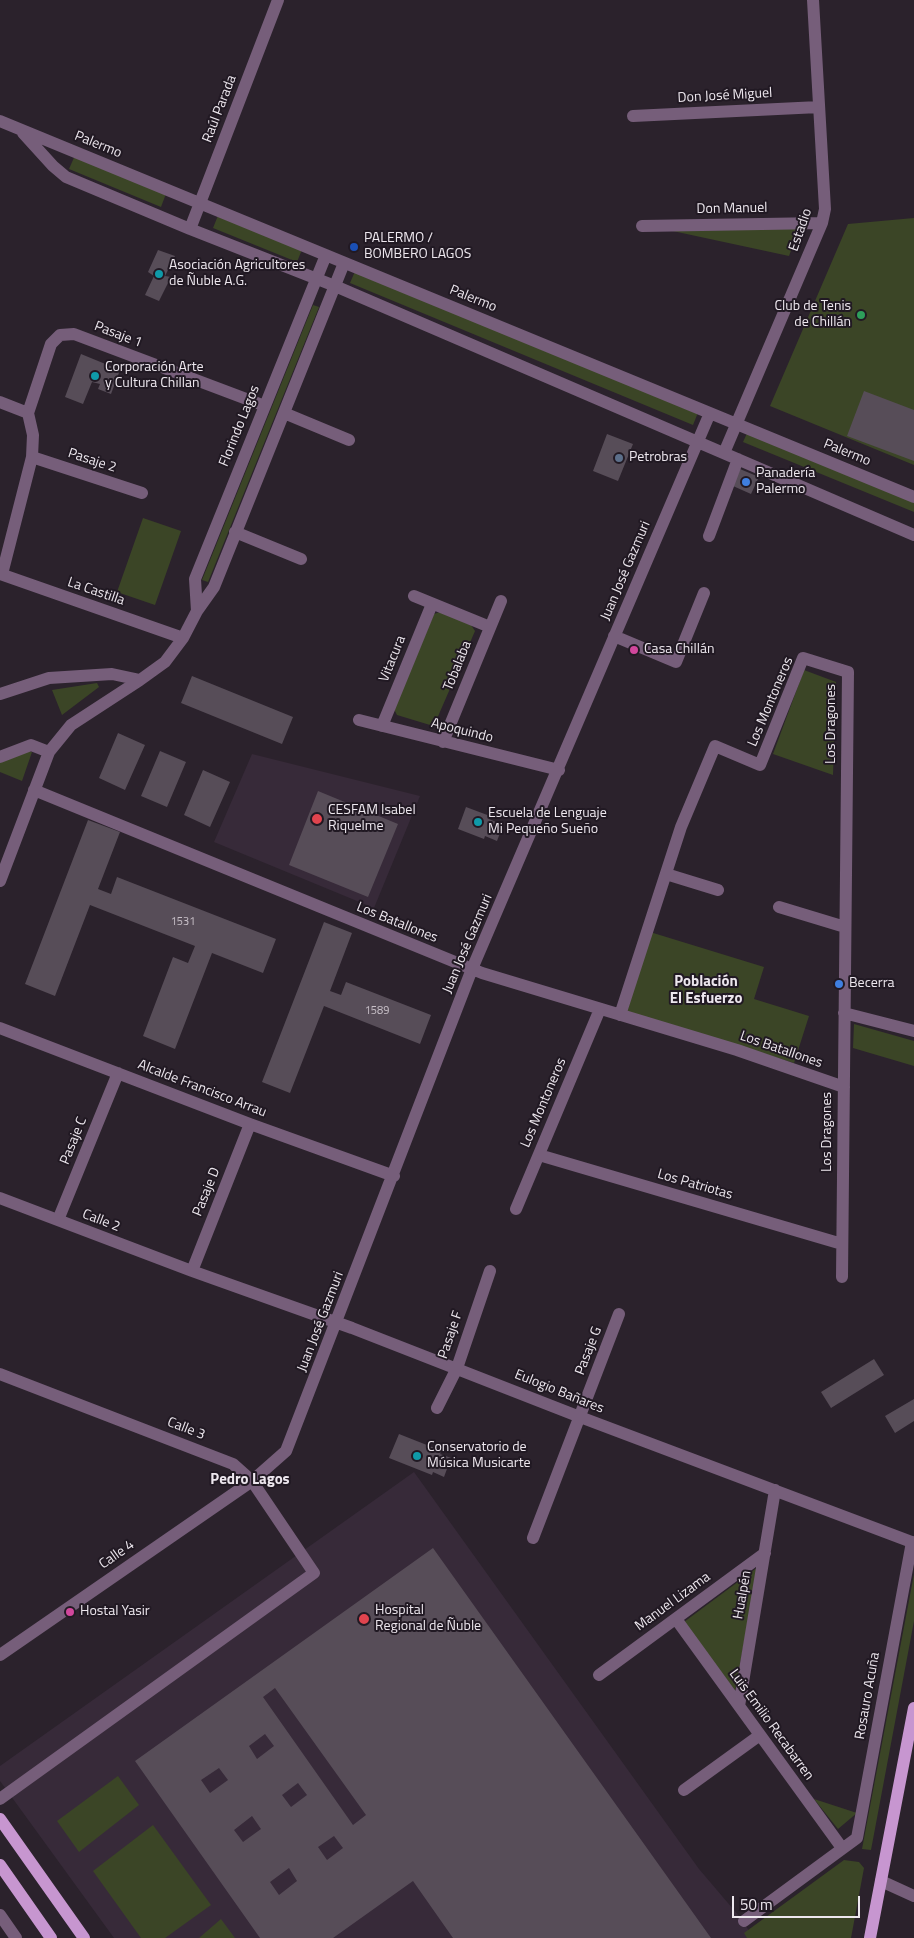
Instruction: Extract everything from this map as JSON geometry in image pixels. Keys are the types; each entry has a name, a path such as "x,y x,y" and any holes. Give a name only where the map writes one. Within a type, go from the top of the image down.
{"main road":[{"path":"870,1938 914,1708"},
{"path":"0,1819 84,1938"},
{"path":"0,1865 52,1938"}],"street":[{"name":"Raúl Parada","path":"190,229 278,0"},
{"name":"Estadio","path":"724,453 822,223 825,210 813,0"},
{"name":"Don José Miguel","path":"633,116 819,107"},
{"name":"Palermo","path":"0,121 914,497"},
{"name":"Palermo","path":"20,129 53,166 66,177 190,229 335,286 914,535"},
{"name":"Don Manuel","path":"642,226 822,223"},
{"name":"Florindo Lagos","path":"197,611 194,579 326,255"},
{"path":"0,881 49,752 72,725 165,662 183,638 197,611 214,587 344,263"},
{"name":"Pasaje 1","path":"28,413 52,344 60,335 74,334 265,406"},
{"path":"0,402 28,413 33,435 32,456 1,574"},
{"path":"284,413 349,440"},
{"name":"Juan José Gazmuri","path":"252,1481 286,1451 394,1176 472,970 710,413"},
{"name":"Pasaje 2","path":"32,456 142,493"},
{"path":"709,536 738,459"},
{"path":"236,532 301,559"},
{"name":"La Castilla","path":"1,574 183,638"},
{"path":"614,636 676,662 704,593"},
{"path":"414,596 490,627"},
{"name":"Tobalaba","path":"443,742 501,601"},
{"name":"Vitacura","path":"382,726 432,604"},
{"name":"Los Montoneros","path":"620,1015 681,828 715,746 760,765 803,658 848,672"},
{"name":"Los Dragones","path":"842,1277 848,672"},
{"path":"0,694 50,678 112,674 140,680"},
{"name":"Apoquindo","path":"359,720 559,770"},
{"path":"0,757 31,745 49,752"},
{"name":"Los Batallones","path":"34,790 472,970 737,1050 844,1087"},
{"path":"666,874 718,890"},
{"path":"779,907 845,927"},
{"name":"Los Montoneros","path":"516,1209 600,1009"},
{"path":"844,1013 914,1031"},
{"name":"Alcalde Francisco Arrau","path":"0,1028 250,1124 394,1176"},
{"name":"Pasaje C","path":"58,1220 118,1073"},
{"name":"Pasaje D","path":"192,1271 250,1124"},
{"name":"Los Patriotas","path":"539,1154 842,1244"},
{"name":"Calle 2","path":"0,1198 192,1271"},
{"name":"Eulogio Bañares","path":"192,1271 337,1322 580,1417 913,1542"},
{"name":"Pasaje F","path":"437,1408 456,1368 490,1271"},
{"name":"Pasaje G","path":"533,1538 620,1314"},
{"name":"Calle 3","path":"0,1374 224,1459 241,1470 252,1481 314,1573 0,1799"},
{"name":"Calle 4","path":"0,1655 252,1481"},
{"name":"Hualpén","path":"739,1706 775,1490"},
{"name":"Rosauro Acuña","path":"744,1921 857,1838 913,1542"},
{"name":"Manuel Lizama","path":"599,1675 765,1553"},
{"name":"Luis Emilio Recabarren","path":"676,1619 842,1848"},
{"path":"684,1790 760,1736"},
{"path":"881,1881 914,1896"},
{"path":"0,1915 16,1938"}],"shaded area":[{"name":"CESFAM Isabel Riquelme","path":"252,754 420,796 374,908 214,842"},
{"name":"Hospital Regional de Ñuble","path":"414,1472 699,1869 739,1916 754,1938 114,1938 0,1781 0,1766"}],"green space":[{"path":"76,153 167,191 161,207 69,169"},
{"path":"219,213 303,247 297,262 213,228"},
{"name":"Club de Tenis de Chillán","path":"914,218 914,465 770,406 848,224"},
{"path":"800,226 789,256 668,230"},
{"path":"356,269 699,410 693,425 350,283"},
{"path":"313,305 319,307 208,582 202,580"},
{"path":"749,429 914,497 914,512 743,442"},
{"path":"143,518 181,531 155,605 117,592"},
{"path":"440,612 471,625 475,631 436,721 430,725 397,715 394,709 434,614"},
{"path":"804,670 836,682 833,775 773,754"},
{"path":"97,683 99,687 62,715 52,690"},
{"path":"28,751 32,752 22,781 0,772 0,761"},
{"path":"650,932 764,967 754,999 809,1016 794,1063 626,1011"},
{"path":"854,1024 914,1041 914,1066 853,1048"},
{"path":"758,1567 735,1691 684,1622"},
{"path":"914,1574 914,1621 871,1850 862,1849"},
{"path":"118,1776 139,1805 79,1852 57,1821"},
{"path":"814,1799 857,1813 838,1829"},
{"path":"153,1825 211,1905 165,1938 141,1938 93,1871"},
{"path":"844,1860 859,1862 864,1868 851,1938 747,1938 744,1933"},
{"path":"221,1919 235,1938 199,1938"}],"building":[{"name":"Asociación Agricultores de Ñuble A.G.","path":"158,250 175,256 165,276 171,277 159,301 145,295 154,276 148,272"},
{"name":"Corporación Arte y Cultura Chillan","path":"81,354 120,370 111,394 98,389 100,384 92,382 83,404 65,397"},
{"path":"864,391 914,410 914,461 847,436"},
{"path":"607,434 633,444 618,481 593,471"},
{"name":"Panadería Palermo","path":"740,469 759,477 751,494 733,486"},
{"path":"192,676 293,717 282,744 181,703"},
{"path":"118,733 145,745 125,790 99,778"},
{"path":"160,751 186,762 167,807 141,796"},
{"path":"203,770 230,782 210,827 184,815"},
{"path":"318,791 398,824 368,897 289,865"},
{"name":"Escuela de Lenguaje Mi Pequeño Sueño","path":"466,807 490,816 489,819 503,825 497,841 485,836 484,839 458,829"},
{"path":"88,820 120,832 98,889 111,894 117,877 276,939 263,973 212,953 175,1049 143,1036 173,957 188,963 195,946 90,905 55,996 25,984"},
{"path":"324,922 352,933 330,991 341,995 346,982 431,1015 420,1044 324,1006 290,1093 262,1082"},
{"path":"874,1359 884,1375 831,1408 821,1392"},
{"path":"914,1399 914,1421 895,1433 885,1416"},
{"name":"Conservatorio de Música Musicarte","path":"399,1434 442,1451 440,1454 451,1458 444,1477 433,1472 432,1475 389,1458"},
{"path":"433,1548 711,1938 453,1938 413,1881 333,1938 260,1938 135,1761","holes":["275,1688 366,1815 353,1825 263,1697","265,1734 274,1746 257,1759 249,1746","219,1768 228,1780 210,1793 201,1780","298,1783 307,1795 291,1807 282,1795","252,1816 261,1829 243,1842 234,1830","334,1836 343,1848 327,1860 318,1847","289,1868 297,1881 279,1895 270,1882"]}],"place":[{"name":"PALERMO / BOMBERO LAGOS","path":"354,247"},
{"name":"Asociación Agricultores de Ñuble A.G.","path":"159,274"},
{"name":"Club de Tenis de Chillán","path":"861,315"},
{"name":"Corporación Arte y Cultura Chillan","path":"95,376"},
{"name":"Petrobras","path":"619,458"},
{"name":"Panadería Palermo","path":"746,482"},
{"name":"Casa Chillán","path":"634,650"},
{"name":"CESFAM Isabel Riquelme","path":"317,819"},
{"name":"Escuela de Lenguaje Mi Pequeño Sueño","path":"478,822"},
{"name":"Becerra","path":"839,984"},
{"name":"Conservatorio de Música Musicarte","path":"417,1456"},
{"name":"Hostal Yasir","path":"70,1612"},
{"name":"Hospital Regional de Ñuble","path":"364,1619"}],"district":[{"name":"Población El Esfuerzo","path":"706,990"},
{"name":"Pedro Lagos","path":"250,1480"}]}
